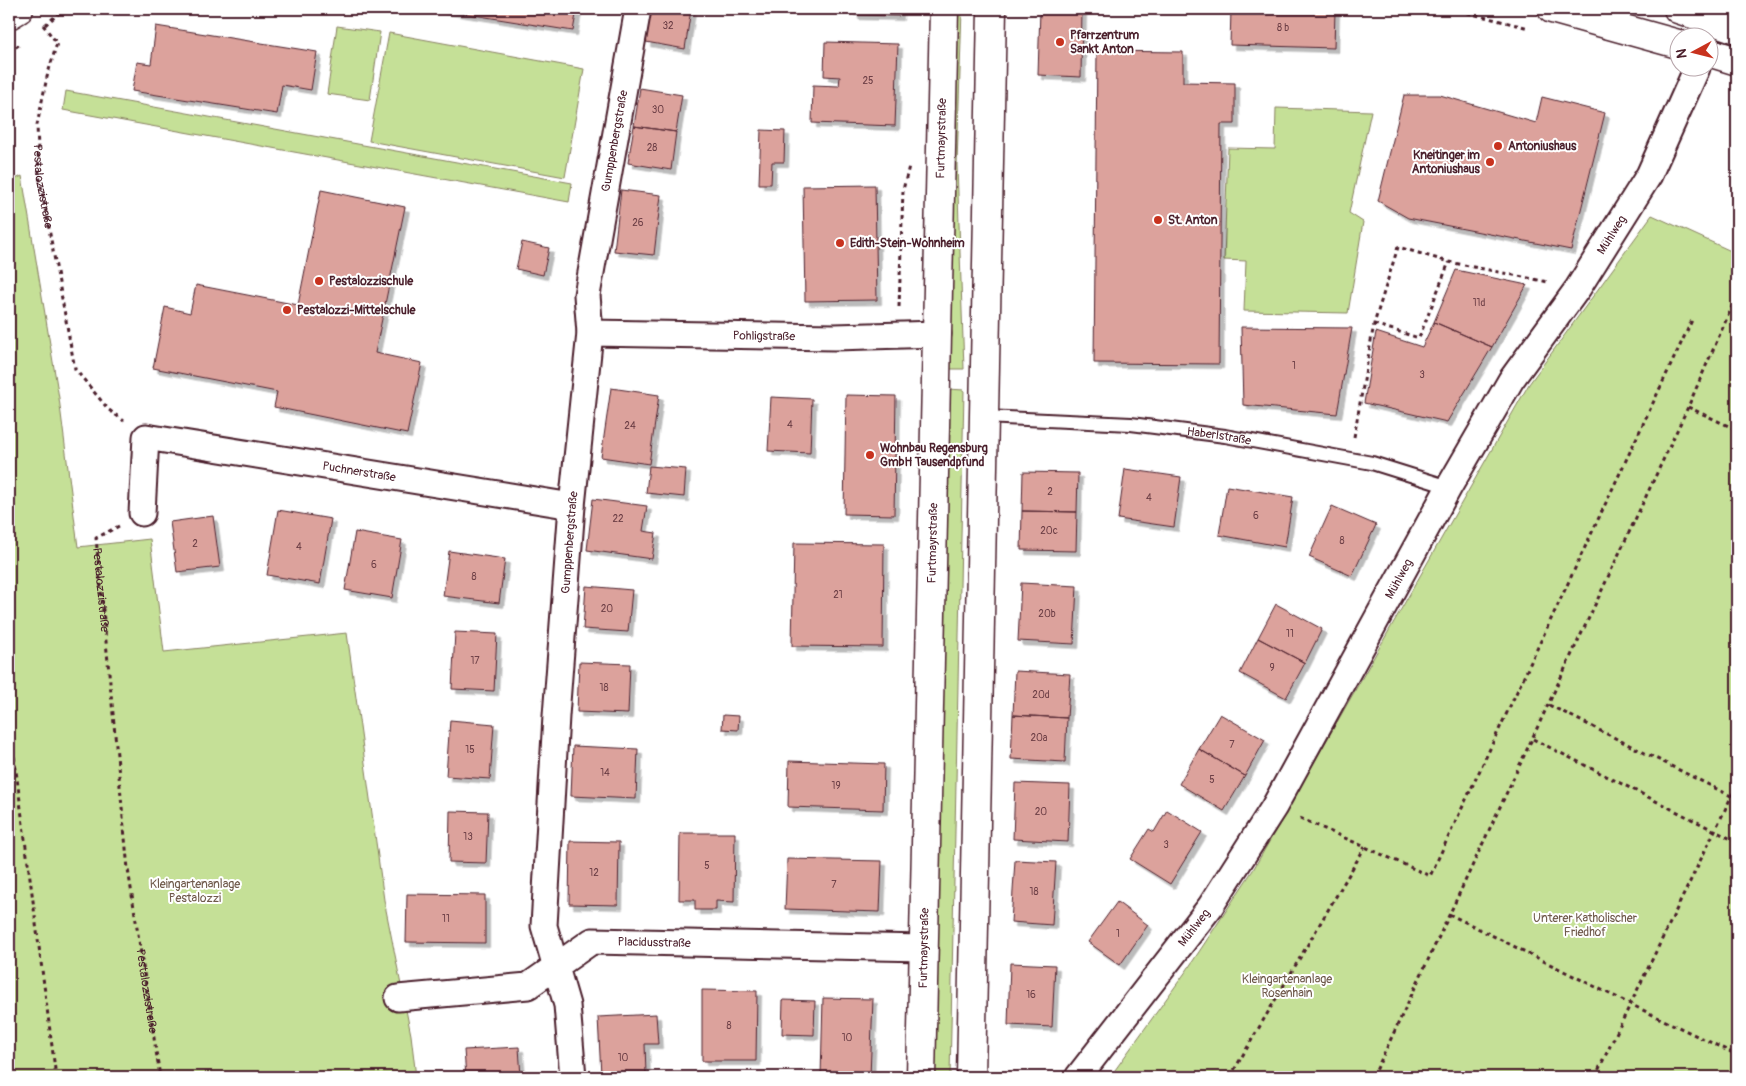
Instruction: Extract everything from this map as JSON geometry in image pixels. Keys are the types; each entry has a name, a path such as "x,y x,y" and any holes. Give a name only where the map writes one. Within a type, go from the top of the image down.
{"main road":[{"path":"9,15 19,9"},
{"name":"Furtmayrstraße","path":"921,1077 944,9"},
{"path":"971,1077 992,9"},
{"path":"1552,9 1668,41"},
{"path":"1678,9 1737,29"},
{"path":"1718,55 1737,61"}],"street":[{"name":"Gumppenbergstraße","path":"572,1077 567,1005 544,926 557,706 572,506 590,332 587,296 638,9"},
{"name":"Mühlweg","path":"1078,1077 1210,907 1274,807 1449,487 1511,380 1578,288 1649,175 1693,78"},
{"name":"Pohligstraße","path":"590,332 835,337 938,334"},
{"name":"Puchnerstraße","path":"146,437 572,506"},
{"path":"142,513 146,437"},
{"name":"Placidusstraße","path":"398,998 528,986 592,941 924,948"}],"lane":[{"name":"Haberlstraße","path":"985,417 1131,424 1225,436 1372,463 1449,487"}],"path":[{"name":"Pestalozzistraße","path":"57,43 37,125 39,175 75,370 109,410 146,437"},
{"path":"1350,459 1374,324 1398,247 1449,262 1578,288"},
{"path":"1374,324 1419,338 1449,262"},
{"path":"1373,1077 1688,407 1737,295"},
{"path":"1274,807 1430,876 1693,318"},
{"path":"1688,407 1737,430"},
{"name":"Pestalozzistraße","path":"142,513 96,538 128,869 160,1077"},
{"path":"1549,705 1737,799"},
{"path":"9,717 56,1077"},
{"path":"1533,739 1737,842"},
{"path":"1595,1077 1737,785"},
{"path":"1230,1077 1365,847"},
{"path":"1449,914 1737,1055"}],"green space":[{"path":"955,9 962,9 957,165 964,369 948,369"},
{"path":"337,26 380,32 370,100 327,94"},
{"path":"389,33 584,69 565,177 369,141"},
{"path":"66,91 572,183 569,202 63,110"},
{"path":"1276,108 1371,111 1349,213 1363,222 1348,313 1244,311 1246,261 1224,260 1228,148 1275,149"},
{"name":"Kleingartenanlage Pestalozzi","path":"22,176 59,398 78,547 150,539 164,652 347,633 384,900 411,1035 416,1077 9,1077 9,182"},
{"path":"1652,215 1731,251 1737,239 1737,1077 1110,1077 1187,970 1253,870 1529,384"},
{"path":"948,389 964,390 950,1077 935,1077"}],"building":[{"path":"436,9 577,9 573,31"},
{"path":"651,9 691,9 685,49 646,42"},
{"path":"854,9 899,9 899,16 854,15"},
{"name":"Pfarrzentrum Sankt Anton","path":"1040,9 1082,9 1081,77 1038,75"},
{"path":"1231,9 1335,11 1334,48 1230,45"},
{"path":"156,26 317,52 311,90 282,85 277,114 132,91 137,62 151,64"},
{"path":"825,42 898,44 895,126 812,123 813,85 839,86 840,77 824,76"},
{"name":"St. Anton","path":"1097,51 1183,52 1183,82 1235,83 1235,124 1221,124 1219,364 1094,363"},
{"path":"640,88 682,95 676,132 634,126"},
{"name":"Kneitinger im Antoniushaus","path":"1404,95 1440,95 1536,123 1542,97 1605,113 1571,250 1408,218 1378,201"},
{"path":"634,126 676,132 671,170 628,163"},
{"path":"761,130 785,131 784,162 772,162 771,184 759,184"},
{"name":"Edith-Stein-Wohnheim","path":"875,185 877,300 805,301 803,186"},
{"name":"Pestalozzi-Mittelschule","path":"321,190 405,207 375,353 422,363 407,434 274,407 277,392 153,368 165,307 190,313 196,285 298,305"},
{"path":"621,190 661,195 654,255 614,251"},
{"path":"522,242 549,248 543,275 516,269"},
{"path":"1456,270 1527,285 1492,347 1434,322"},
{"path":"1434,322 1492,347 1447,422 1364,403 1376,332 1422,347"},
{"path":"1241,327 1352,328 1337,414 1243,405"},
{"path":"611,388 659,395 649,464 601,457"},
{"name":"Wohnbau Regensburg GmbH Tausendpfund","path":"846,395 896,396 894,515 844,514"},
{"path":"771,397 812,399 810,453 768,451"},
{"path":"649,466 686,469 684,497 646,493"},
{"path":"1125,469 1181,477 1174,527 1118,519"},
{"path":"1023,472 1078,473 1077,512 1022,511"},
{"path":"1227,486 1293,497 1285,547 1219,535"},
{"path":"593,499 647,506 643,531 656,533 652,559 587,550"},
{"path":"1332,506 1376,525 1352,576 1309,557"},
{"path":"278,510 331,519 320,584 267,575"},
{"path":"1022,511 1077,512 1076,551 1021,550"},
{"path":"213,516 220,567 177,572 170,522"},
{"path":"355,532 402,540 392,598 345,590"},
{"path":"794,543 884,544 883,647 792,646"},
{"path":"449,551 505,559 499,603 443,596"},
{"path":"1021,583 1077,586 1074,644 1018,641"},
{"path":"586,586 632,590 628,632 583,629"},
{"path":"1276,604 1322,629 1305,663 1258,638"},
{"path":"455,632 497,634 494,691 452,689"},
{"path":"1258,638 1305,663 1286,698 1240,673"},
{"path":"579,662 630,664 628,714 577,712"},
{"path":"1015,671 1070,674 1067,718 1013,715"},
{"path":"1220,714 1265,740 1245,776 1199,749"},
{"path":"723,715 739,716 738,730 722,729"},
{"path":"1013,715 1067,718 1065,762 1011,759"},
{"path":"450,720 494,724 490,779 446,776"},
{"path":"573,746 638,749 636,799 571,796"},
{"path":"1199,749 1245,776 1224,811 1179,784"},
{"path":"789,761 884,764 883,810 788,807"},
{"path":"1015,783 1070,785 1068,842 1013,839"},
{"path":"1167,810 1202,832 1170,884 1130,859 1149,829 1154,832"},
{"path":"450,811 488,812 486,863 449,862"},
{"path":"680,833 735,833 734,902 716,901 716,910 695,910 695,900 679,900"},
{"path":"570,841 619,842 618,905 569,904"},
{"path":"787,859 882,861 880,912 785,909"},
{"path":"1015,860 1056,862 1052,925 1011,922"},
{"path":"407,894 485,895 485,943 406,942"},
{"path":"1117,902 1148,925 1120,965 1088,942"},
{"path":"1010,963 1055,965 1052,1027 1008,1025"},
{"path":"702,990 757,991 756,1061 702,1061"},
{"path":"823,998 873,999 870,1077 821,1077"},
{"path":"783,1000 815,1001 814,1035 782,1034"},
{"path":"656,1014 658,1044 645,1044 646,1073 601,1075 598,1017"},
{"path":"519,1047 521,1077 466,1077 464,1050"}],"place":[{"name":"Pfarrzentrum Sankt Anton","path":"1060,42"},
{"name":"Antoniushaus","path":"1498,146"},
{"name":"Kneitinger im Antoniushaus","path":"1490,162"},
{"name":"St. Anton","path":"1158,220"},
{"name":"Edith-Stein-Wohnheim","path":"840,243"},
{"name":"Pestalozzischule","path":"319,281"},
{"name":"Pestalozzi-Mittelschule","path":"287,310"},
{"name":"Wohnbau Regensburg GmbH Tausendpfund","path":"870,455"}],"park label":[{"name":"Unterer Katholischer Friedhof","path":"1585,925"},
{"name":"Kleingartenanlage Rosenhain","path":"1287,986"}]}
